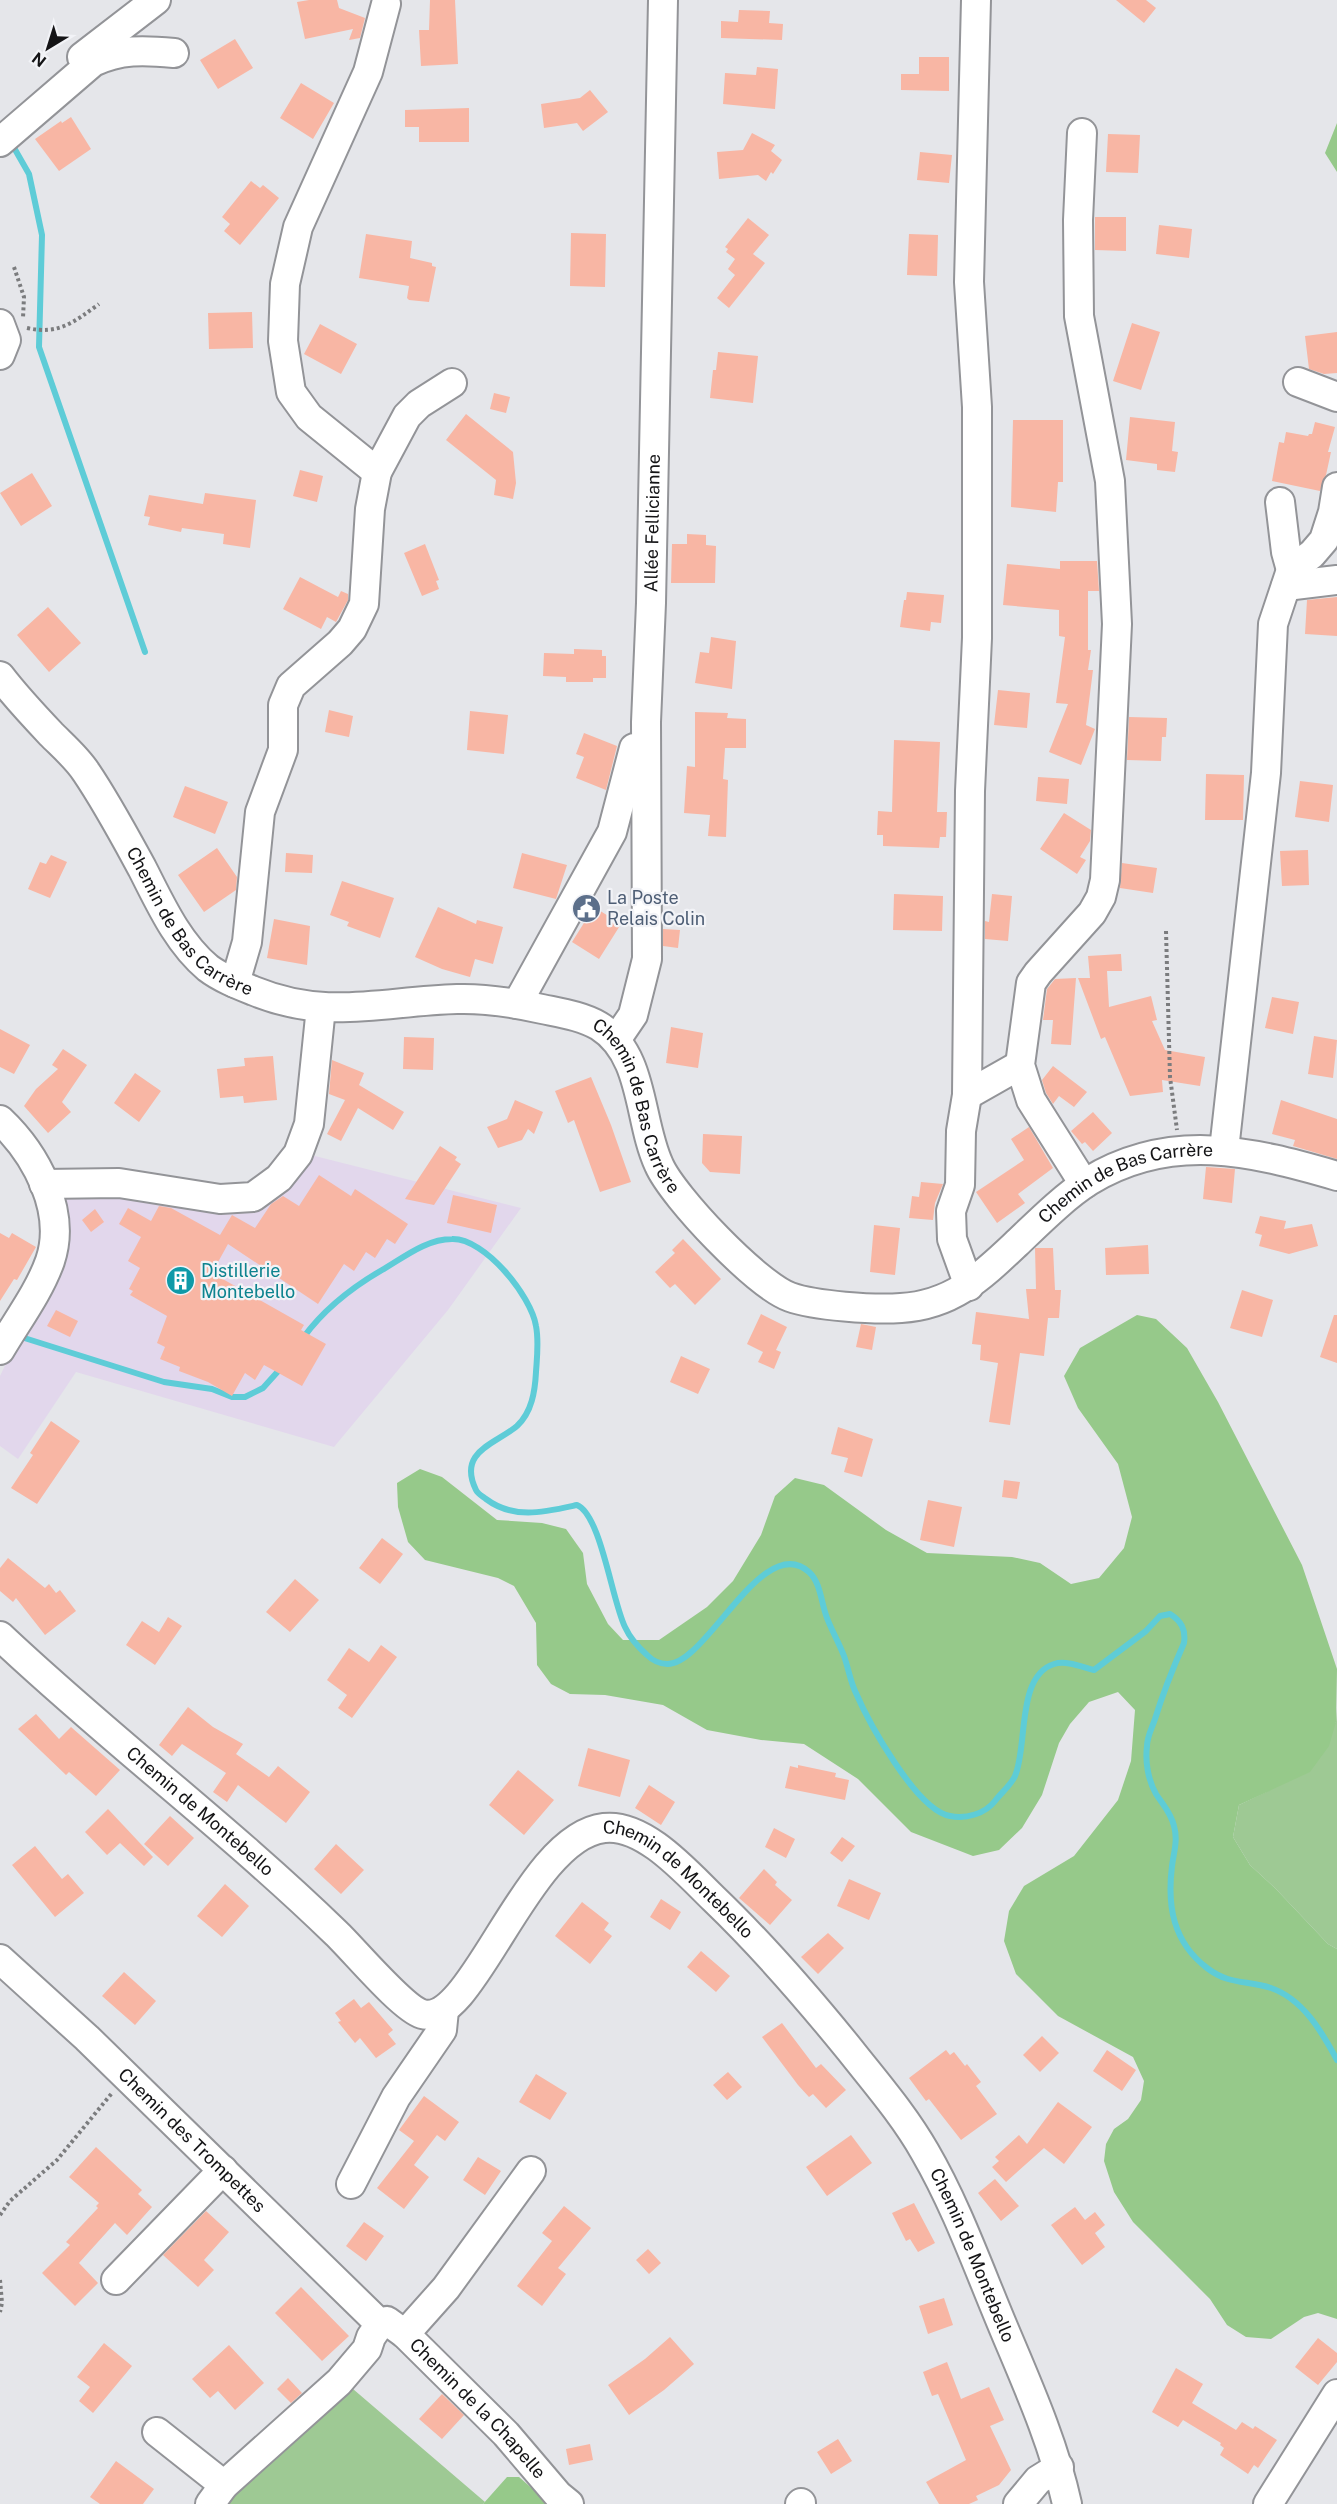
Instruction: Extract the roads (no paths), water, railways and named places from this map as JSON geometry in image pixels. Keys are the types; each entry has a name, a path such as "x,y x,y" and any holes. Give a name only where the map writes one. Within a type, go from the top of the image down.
{"street":[{"path":"0,117 33,95 156,0"},
{"name":"Allée Fellicianne","path":"616,1040 633,1015 647,959 646,722 651,591 663,0"},
{"path":"969,1286 952,1239 951,1211 960,1185 961,1131 967,1095 970,791 977,638 976,407 969,282 975,0"},
{"path":"376,472 309,417 291,392 283,341 285,284 298,227 368,72 386,4"},
{"path":"0,142 93,62 109,54 136,50 174,53"},
{"path":"1082,133 1078,220 1079,316 1110,481 1117,624 1105,880 1101,897 1092,913 1031,983 1020,1065 1032,1100 1084,1184"},
{"path":"1298,382 1337,397"},
{"path":"235,983 247,942 260,812 283,750 283,705 291,686 340,643 352,629 364,604 370,509 376,472 407,416 419,404 452,383"},
{"path":"1288,578 1324,540 1333,512 1337,487"},
{"path":"1224,1150 1266,773 1273,624 1288,578 1280,502"},
{"path":"1288,578 1337,580"},
{"name":"Chemin de Bas Carrère","path":"0,676 21,703 82,766 115,818 168,918 185,943 209,968 235,983 273,999 321,1007 394,1005 459,998 517,1004 582,1018 600,1026 616,1040 632,1067 658,1163 672,1187 729,1250 766,1284 791,1298 843,1306 904,1308 942,1299 969,1286 987,1273 1020,1240 1084,1184 1113,1168 1148,1155 1224,1150 1299,1165 1337,1176"},
{"path":"517,1004 612,832 636,738 646,722"},
{"path":"44,1184 119,1183 220,1199 253,1197 279,1178 298,1154 309,1124 321,1007"},
{"path":"967,1095 1020,1065"},
{"path":"0,1120 36,1165 51,1203 56,1233 50,1262 1,1348"},
{"name":"Chemin de Montebello","path":"0,1636 336,1932 405,2004 422,2014 444,2010 455,2002 530,1888 558,1852 579,1837 602,1828 626,1829 652,1844 748,1931 798,1986 896,2107 926,2152 954,2211 1012,2347 1059,2467 1067,2504"},
{"name":"Chemin des Trompettes","path":"0,1959 393,2329"},
{"path":"351,2184 396,2097 442,2030 444,2010"},
{"path":"116,2280 223,2170"},
{"path":"157,2432 217,2495 339,2382 367,2349 371,2337 393,2329 446,2288 531,2171"},
{"name":"Chemin de la Chapelle","path":"393,2329 506,2434 558,2495 569,2504"},
{"path":"1268,2504 1337,2394"},
{"path":"1018,2504 1038,2480 1059,2467"}],"waterway":[{"path":"13,146 29,174 42,235 39,347 145,652"},
{"path":"303,1338 329,1308 349,1292 415,1250 433,1242 452,1239 465,1241 492,1258 516,1285 525,1300 536,1326 538,1343 535,1386 526,1414 517,1426 482,1450 475,1457 471,1466 471,1477 478,1493 497,1506 519,1512 542,1512 577,1505 585,1512 599,1541 620,1615 627,1631 651,1659 662,1663 667,1664 682,1659 699,1645 754,1583 773,1569 791,1564 809,1572 818,1587 827,1618 844,1656 855,1691 882,1742 908,1782 937,1810 950,1816 969,1816 991,1806 1015,1776 1019,1763 1028,1697 1034,1682 1042,1671 1054,1664 1064,1663 1094,1670 1146,1631 1160,1616 1170,1614 1180,1623 1184,1643 1149,1736 1146,1758 1151,1783 1171,1817 1175,1831 1171,1881 1175,1922 1186,1947 1207,1968 1230,1980 1271,1988 1293,2000 1318,2028 1337,2060"},
{"path":"18,1336 164,1382 212,1389 232,1397 245,1397 263,1388 281,1368"}],"place":[{"name":"La Poste Relais Colin","path":"586,908"},
{"name":"Distillerie Montebello","path":"180,1281"}]}
